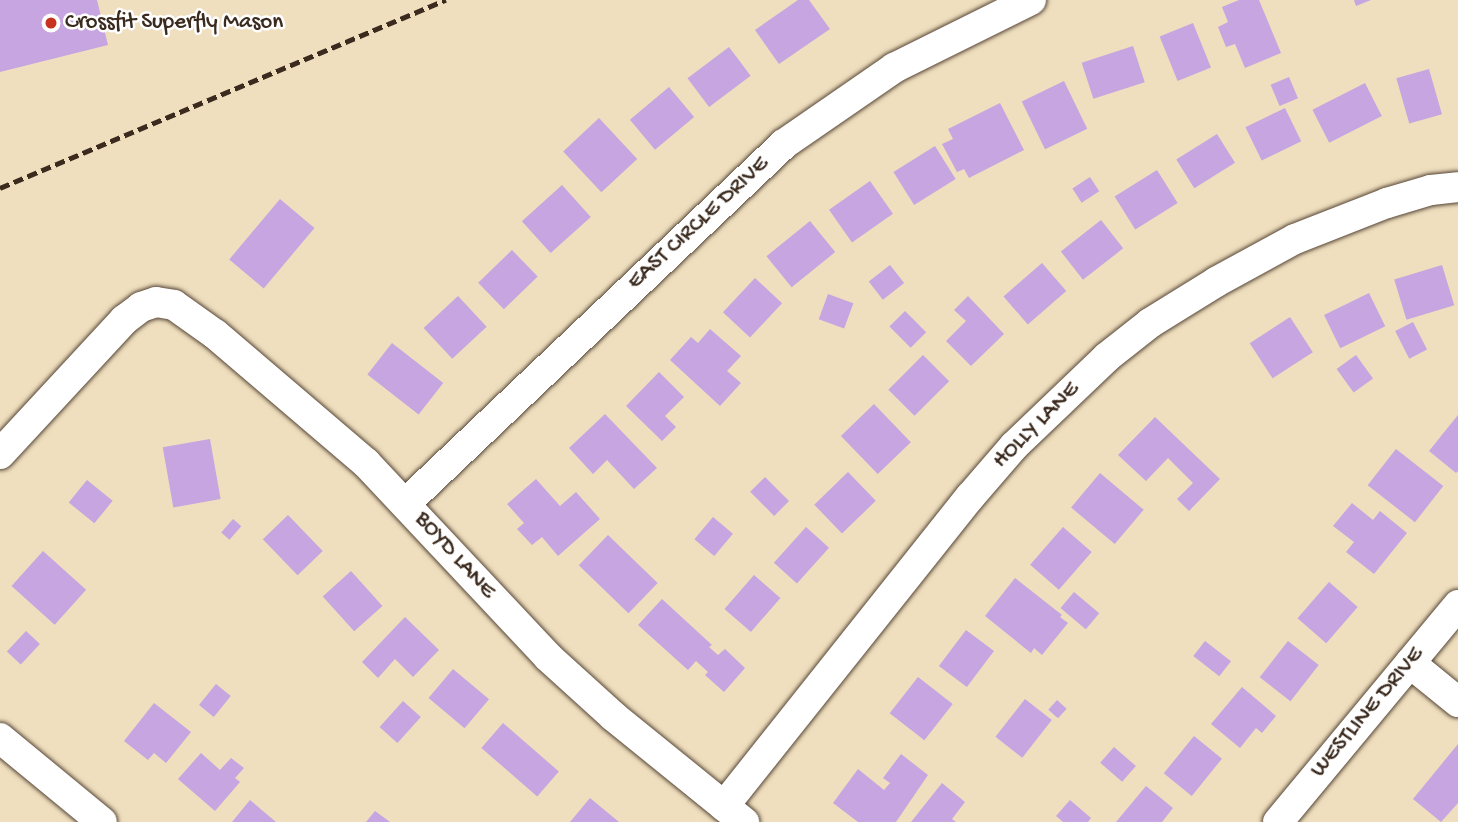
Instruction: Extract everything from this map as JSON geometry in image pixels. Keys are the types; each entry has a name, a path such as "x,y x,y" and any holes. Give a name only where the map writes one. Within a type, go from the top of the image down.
{"street":[{"name":"EAST CIRCLE DRIVE","path":"406,503 784,144 894,68 1031,0"},
{"name":"HOLLY LANE","path":"734,814 970,497 1014,446 1107,357 1150,323 1216,282 1295,239 1387,203 1431,190 1458,187"},
{"name":"BOYD LANE","path":"0,454 103,340 141,307 156,302 174,305 215,334 366,463 548,657 613,716 734,814"},
{"name":"WESTLINE DRIVE","path":"1278,822 1458,605"},
{"path":"1410,663 1458,702"},
{"path":"0,738 102,822"}],"building":[{"name":"Crossfit Superfly Mason","path":"0,0 97,0 108,45 0,72"},
{"path":"798,0 809,0 830,29 779,64 755,30"},
{"path":"1239,0 1259,0 1281,53 1245,68 1235,44 1226,47 1218,27 1228,22 1222,7"},
{"path":"1354,0 1371,0 1356,6"},
{"path":"1193,23 1211,68 1178,81 1160,36"},
{"path":"1133,46 1145,82 1093,99 1082,63"},
{"path":"729,47 751,76 709,107 687,78"},
{"path":"1429,69 1442,114 1409,124 1396,78"},
{"path":"1289,77 1298,98 1280,106 1271,85"},
{"path":"1064,81 1087,129 1045,149 1022,102"},
{"path":"1365,83 1382,116 1329,143 1312,110"},
{"path":"669,87 694,117 655,150 630,120"},
{"path":"1000,103 1024,150 969,178 964,169 957,172 942,144 953,139 948,129"},
{"path":"1285,108 1301,141 1262,161 1245,127"},
{"path":"599,118 637,159 601,192 563,151"},
{"path":"1217,134 1235,163 1194,188 1176,159"},
{"path":"935,146 956,179 914,205 893,172"},
{"path":"1157,170 1178,203 1135,230 1115,196"},
{"path":"1090,177 1099,191 1082,203 1072,188"},
{"path":"870,181 893,214 852,242 829,210"},
{"path":"562,185 591,217 551,253 522,221"},
{"path":"280,199 314,228 264,288 229,260"},
{"path":"1101,220 1123,248 1083,280 1061,251"},
{"path":"810,221 835,252 792,287 766,256"},
{"path":"512,250 538,277 504,309 478,283"},
{"path":"1042,263 1066,291 1028,324 1004,296"},
{"path":"890,265 904,283 883,300 869,282"},
{"path":"1442,265 1454,305 1406,320 1394,280"},
{"path":"755,278 782,303 750,338 723,312"},
{"path":"1369,293 1385,326 1340,348 1324,315"},
{"path":"828,294 853,303 844,329 819,319"},
{"path":"458,296 487,327 452,359 424,328"},
{"path":"968,296 1004,334 971,366 946,341 966,321 954,310"},
{"path":"905,311 926,332 911,348 889,327"},
{"path":"1290,317 1313,352 1273,378 1250,343"},
{"path":"1413,322 1427,350 1409,359 1395,331"},
{"path":"710,329 741,356 727,371 741,383 720,406 670,360 691,337 698,343"},
{"path":"392,343 443,383 419,415 367,375"},
{"path":"923,355 949,381 915,416 888,390"},
{"path":"1356,355 1373,378 1354,393 1337,369"},
{"path":"659,372 684,397 665,416 676,427 662,441 626,406"},
{"path":"874,404 911,442 878,474 841,436"},
{"path":"605,414 657,468 634,489 607,460 593,474 569,448"},
{"path":"1458,415 1458,471 1456,473 1429,451"},
{"path":"1155,417 1220,479 1189,511 1177,499 1193,483 1168,458 1146,481 1118,455"},
{"path":"210,439 221,499 173,507 163,447"},
{"path":"1396,449 1443,486 1415,522 1368,485"},
{"path":"848,472 876,501 842,533 814,505"},
{"path":"1100,473 1144,510 1115,544 1071,507"},
{"path":"765,477 789,501 774,516 750,492"},
{"path":"536,479 560,506 576,492 600,519 558,556 542,537 532,545 517,529 524,523 507,504"},
{"path":"87,480 113,501 94,523 69,503"},
{"path":"1352,503 1373,520 1380,511 1407,533 1374,574 1346,552 1354,542 1333,526"},
{"path":"288,515 323,551 298,575 263,539"},
{"path":"713,517 733,534 714,556 694,539"},
{"path":"233,519 241,526 229,540 221,533"},
{"path":"806,527 829,548 797,583 774,563"},
{"path":"1063,527 1092,552 1059,590 1030,565"},
{"path":"608,535 658,583 628,613 579,565"},
{"path":"43,551 86,590 55,625 12,586"},
{"path":"351,571 382,606 354,631 323,596"},
{"path":"754,575 780,598 751,632 724,609"},
{"path":"1015,578 1062,615 1060,617 1068,623 1042,655 1034,648 1031,653 985,616"},
{"path":"1329,582 1358,607 1326,643 1298,618"},
{"path":"1074,592 1099,613 1086,629 1061,608"},
{"path":"662,599 712,645 709,647 718,655 725,649 745,668 724,692 705,675 708,672 696,661 688,670 638,625"},
{"path":"405,617 439,650 413,677 395,659 378,678 362,662"},
{"path":"966,630 994,651 967,687 939,666"},
{"path":"26,631 40,644 21,664 7,651"},
{"path":"1205,641 1231,661 1219,676 1193,656"},
{"path":"1288,641 1319,665 1290,701 1260,677"},
{"path":"453,669 489,699 465,728 429,698"},
{"path":"918,677 953,704 924,740 890,713"},
{"path":"216,684 231,696 214,717 199,705"},
{"path":"1242,687 1276,716 1262,733 1256,728 1240,748 1211,724"},
{"path":"1025,699 1052,720 1022,758 995,737"},
{"path":"1057,700 1067,709 1058,718 1048,710"},
{"path":"403,701 421,717 397,743 380,727"},
{"path":"154,703 191,732 166,763 154,753 148,760 124,741"},
{"path":"503,723 559,772 537,796 481,748"},
{"path":"1194,736 1222,759 1192,796 1164,773"},
{"path":"1458,744 1458,803 1441,822 1413,799"},
{"path":"1114,747 1136,766 1122,782 1100,763"},
{"path":"201,753 220,770 231,758 244,768 235,778 240,782 215,811 178,779"},
{"path":"901,754 928,775 896,822 858,822 833,803 858,769 884,790 890,783 883,778"},
{"path":"942,783 965,802 952,819 956,822 911,822"},
{"path":"1146,786 1173,808 1162,822 1116,822"},
{"path":"590,798 619,822 570,822"},
{"path":"250,800 276,822 232,822"},
{"path":"1070,800 1091,818 1088,822 1063,822 1056,816"},
{"path":"375,811 390,822 366,822"}],"railway":[{"path":"0,188 446,0"}],"place":[{"name":"Crossfit Superfly Mason","path":"51,23"}]}
